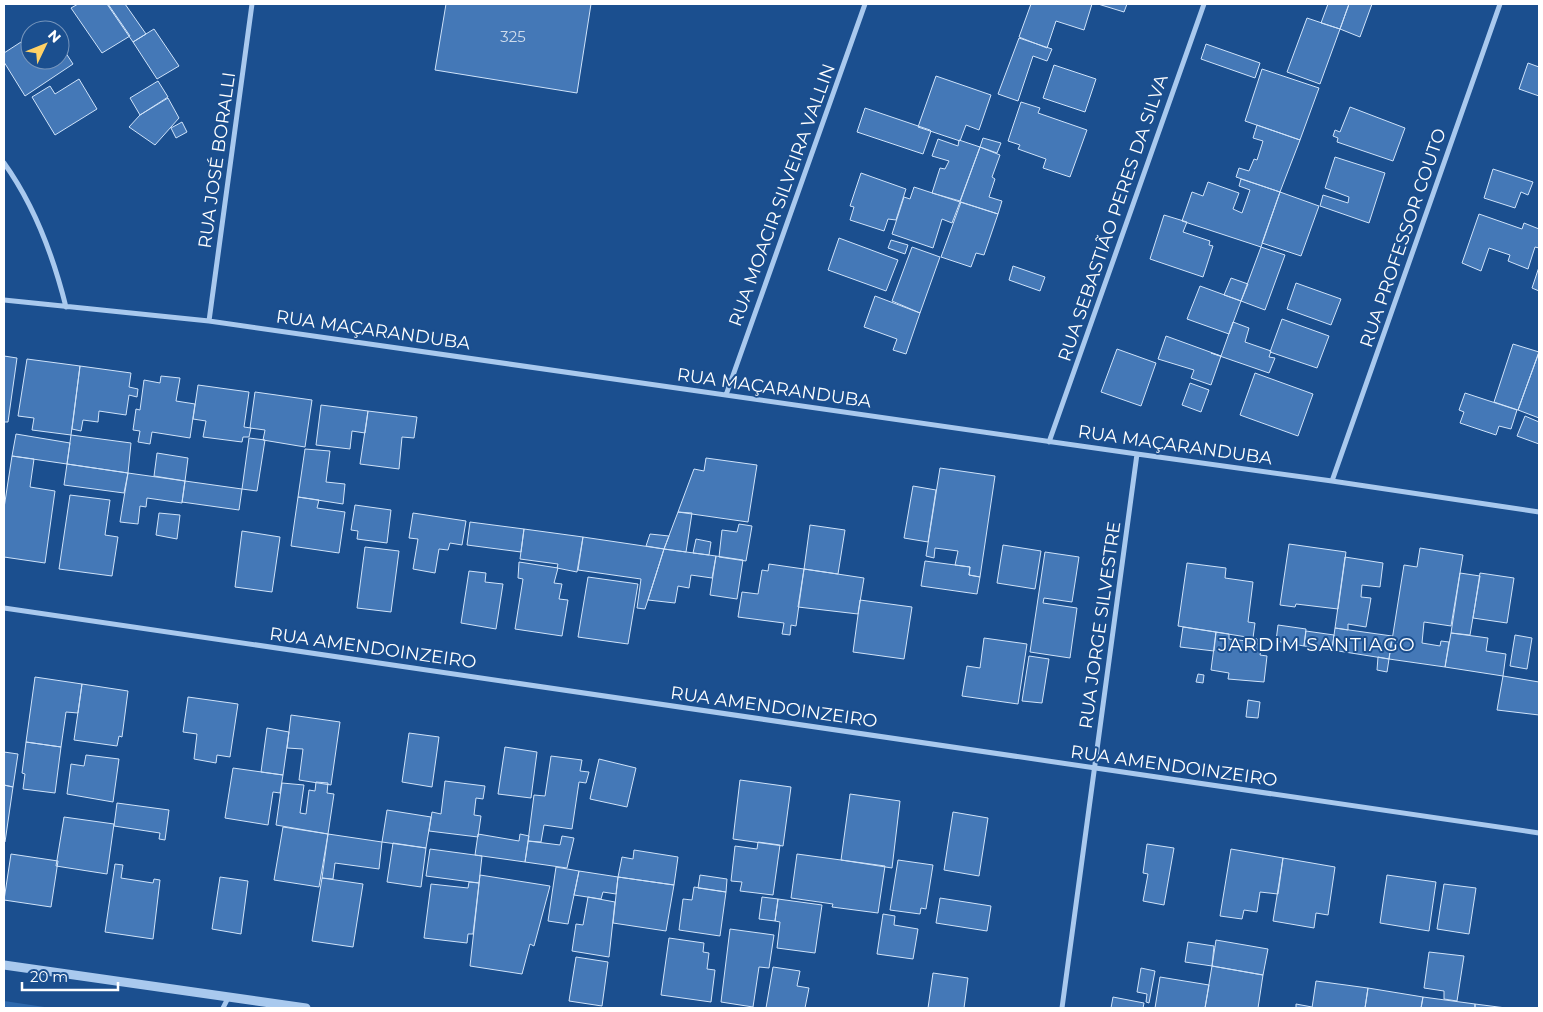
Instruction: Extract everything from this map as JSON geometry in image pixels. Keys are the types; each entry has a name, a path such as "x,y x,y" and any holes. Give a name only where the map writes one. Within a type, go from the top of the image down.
{"street":[{"name":"RUA JOSÉ BORALLI","path":"209,321 252,4"},
{"name":"RUA MOACIR SILVEIRA VALLIN","path":"726,395 865,4"},
{"name":"RUA SEBASTIÃO PERES DA SILVA","path":"1049,442 1204,4"},
{"name":"RUA PROFESSOR COUTO","path":"1332,480 1500,4"},
{"path":"4,162 28,200 44,234 66,307"},
{"name":"RUA MAÇARANDUBA","path":"4,300 209,321 1049,442 1332,480 1539,512"},
{"name":"RUA JORGE SILVESTRE","path":"1062,1008 1137,454"},
{"name":"RUA AMENDOINZEIRO","path":"4,608 1539,833"},
{"path":"4,965 306,1008"},
{"path":"223,1008 228,998"}],"shaded area":[{"path":"4,1001 51,1008 4,1008"}],"building":[{"path":"78,4 108,4 130,36 102,53 71,8"},
{"path":"107,4 125,4 146,34 133,42"},
{"path":"446,4 591,4 577,93 435,70"},
{"path":"1031,4 1092,4 1084,30 1056,21 1047,48 1019,37"},
{"path":"1098,4 1127,4 1124,12"},
{"path":"1328,4 1349,4 1340,29 1321,23"},
{"path":"1349,4 1372,4 1360,37 1340,29"},
{"path":"1307,18 1340,29 1320,84 1287,72"},
{"path":"154,29 179,66 157,79 133,42"},
{"path":"1019,38 1052,49 1047,61 1033,56 1018,101 998,94"},
{"path":"20,43 20,70 64,70 25,96 4,62 4,53"},
{"path":"1206,44 1260,63 1255,78 1201,59"},
{"path":"1528,63 1539,67 1539,96 1519,89"},
{"path":"1054,65 1096,79 1085,112 1043,98"},
{"path":"1262,69 1319,88 1300,140 1245,121"},
{"path":"936,76 991,95 979,130 966,125 960,141 918,127"},
{"path":"79,79 97,109 55,135 32,97 50,86 55,94"},
{"path":"158,81 168,97 140,115 130,98"},
{"path":"168,98 179,118 155,145 129,127 140,115"},
{"path":"1021,102 1040,108 1038,113 1087,130 1070,177 1043,168 1046,159 1018,149 1020,145 1008,141"},
{"path":"1350,107 1405,128 1393,161 1337,142 1338,138 1333,136 1335,130 1340,132"},
{"path":"865,108 930,130 923,154 857,132"},
{"path":"182,122 187,132 176,138 171,128"},
{"path":"1257,125 1300,140 1280,192 1236,177 1239,168 1249,171 1254,159 1257,160 1263,141 1253,138"},
{"path":"983,138 1001,143 997,153 980,147"},
{"path":"938,139 958,146 959,140 980,147 960,201 932,193 940,168 945,169 949,161 932,156"},
{"path":"980,147 1000,155 992,177 995,179 989,197 1002,201 998,214 960,202"},
{"path":"1335,157 1385,173 1369,223 1320,206 1323,195 1348,203 1349,197 1325,188"},
{"path":"1493,169 1533,182 1528,195 1521,192 1515,208 1484,198"},
{"path":"861,173 906,189 896,220 888,219 884,231 850,220 854,207 850,206"},
{"path":"1241,179 1280,192 1261,247 1182,221 1192,192 1203,196 1208,182 1239,193 1233,209 1242,213 1250,190 1239,186"},
{"path":"914,187 960,202 952,223 942,219 933,248 892,234 904,197 910,199"},
{"path":"1280,192 1319,206 1301,256 1262,243"},
{"path":"961,202 998,214 984,255 976,253 971,267 941,257"},
{"path":"1479,214 1522,229 1524,223 1539,229 1539,248 1535,247 1528,269 1508,261 1510,255 1489,248 1481,271 1462,263"},
{"path":"1164,215 1187,222 1183,232 1210,241 1209,245 1213,246 1203,277 1150,259"},
{"path":"839,238 898,260 886,291 828,270"},
{"path":"891,240 908,245 905,254 888,248"},
{"path":"912,247 940,257 920,313 892,301"},
{"path":"1261,247 1285,255 1265,310 1241,301"},
{"path":"1013,266 1045,277 1040,291 1009,280"},
{"path":"1539,267 1539,291 1532,288"},
{"path":"1231,278 1248,284 1241,301 1224,295"},
{"path":"1296,283 1341,299 1331,325 1287,309"},
{"path":"1200,286 1241,301 1229,334 1187,319"},
{"path":"875,296 920,313 906,354 893,350 897,339 864,327"},
{"path":"1282,319 1329,336 1317,368 1270,352"},
{"path":"1233,322 1249,328 1245,342 1271,351 1269,357 1275,358 1269,373 1211,353 1221,356"},
{"path":"1166,336 1221,356 1211,385 1191,378 1194,370 1158,359"},
{"path":"1513,344 1539,352 1518,410 1494,402"},
{"path":"1117,349 1156,363 1141,406 1101,392"},
{"path":"1539,352 1539,418 1518,410"},
{"path":"4,356 17,358 8,422 4,422"},
{"path":"27,359 80,366 71,435 32,430 34,418 18,416"},
{"path":"80,366 131,373 129,387 138,389 137,397 129,395 126,415 99,411 98,422 83,420 81,431 72,429"},
{"path":"1255,373 1313,394 1298,436 1240,415"},
{"path":"161,376 180,378 176,401 195,404 190,438 152,432 150,444 138,442 140,431 133,430 136,409 140,410 144,380 160,383"},
{"path":"1190,383 1209,390 1201,412 1182,405"},
{"path":"198,385 249,392 244,427 251,428 249,437 243,437 242,442 203,437 206,421 193,419"},
{"path":"255,392 312,400 305,447 263,440 265,430 250,428"},
{"path":"1465,393 1517,410 1511,429 1499,426 1496,435 1460,423 1464,412 1459,410"},
{"path":"321,405 368,411 365,433 352,431 350,449 316,445"},
{"path":"368,411 417,417 414,438 402,437 399,469 360,464"},
{"path":"1525,416 1539,422 1539,444 1517,436"},
{"path":"16,434 70,443 67,464 12,456"},
{"path":"71,435 131,443 128,473 67,464"},
{"path":"249,438 265,440 257,491 242,489"},
{"path":"305,449 330,451 326,482 345,484 343,504 298,497"},
{"path":"157,453 188,458 185,481 154,476"},
{"path":"12,456 34,459 30,487 55,491 45,563 4,557 4,508"},
{"path":"706,458 757,465 748,522 678,512 694,469 704,471"},
{"path":"67,464 128,473 124,493 64,485"},
{"path":"940,468 995,476 980,577 969,575 970,567 955,565 958,551 935,548 934,558 926,556"},
{"path":"128,473 185,481 182,503 147,498 146,507 140,506 138,524 120,522"},
{"path":"185,481 242,489 239,510 182,502"},
{"path":"913,486 936,490 928,542 904,538"},
{"path":"70,495 110,500 105,535 118,537 112,576 59,569"},
{"path":"298,497 319,500 317,508 345,512 339,553 291,546"},
{"path":"355,505 391,510 387,543 357,539 358,531 351,530"},
{"path":"678,512 692,513 686,552 664,549"},
{"path":"159,513 180,515 177,539 156,535"},
{"path":"413,513 466,521 462,545 450,543 448,550 439,549 435,573 413,569 418,539 409,538"},
{"path":"470,522 524,529 521,552 467,545"},
{"path":"739,524 752,526 746,561 719,557 722,530 737,532"},
{"path":"810,525 845,530 838,574 804,569"},
{"path":"524,529 583,537 577,572 557,568 558,564 520,559"},
{"path":"242,531 280,537 272,592 235,587"},
{"path":"650,534 669,536 664,549 646,546"},
{"path":"583,537 664,549 645,609 637,608 641,579 578,570"},
{"path":"696,539 711,542 709,555 693,553"},
{"path":"1289,544 1346,552 1338,609 1296,604 1295,607 1280,605"},
{"path":"1003,545 1041,551 1035,589 997,583"},
{"path":"365,547 399,551 391,612 357,608"},
{"path":"1420,548 1463,555 1451,626 1424,622 1422,643 1440,646 1441,641 1449,642 1445,667 1389,659 1404,565 1417,567"},
{"path":"664,549 716,556 712,578 691,575 689,588 678,586 675,603 648,600"},
{"path":"1045,552 1079,557 1072,602 1044,598 1043,603 1077,608 1070,658 1030,652"},
{"path":"716,556 743,560 737,599 710,595"},
{"path":"1345,557 1383,563 1380,587 1362,585 1361,597 1371,598 1366,627 1348,624 1348,630 1335,628"},
{"path":"925,561 970,567 969,575 980,577 977,594 921,586"},
{"path":"519,562 558,568 554,583 562,584 559,599 568,600 562,636 515,629 523,579 518,578"},
{"path":"1187,563 1226,568 1225,578 1253,582 1248,622 1255,623 1253,638 1178,626"},
{"path":"769,564 804,569 796,626 791,625 790,635 782,634 784,623 738,617 742,592 758,594 762,570 768,571"},
{"path":"804,569 864,578 858,614 798,607"},
{"path":"469,571 486,573 485,582 503,584 496,629 461,623"},
{"path":"1460,573 1480,576 1470,635 1451,633"},
{"path":"1480,573 1514,578 1507,623 1473,618"},
{"path":"588,577 638,584 628,644 578,637"},
{"path":"860,600 912,607 904,659 853,652"},
{"path":"1278,625 1306,629 1304,646 1276,641"},
{"path":"1183,627 1216,632 1214,651 1180,647"},
{"path":"1335,628 1392,636 1389,659 1332,650"},
{"path":"1306,631 1334,635 1332,650 1304,646"},
{"path":"1216,632 1229,634 1229,639 1247,641 1248,637 1257,639 1257,644 1262,644 1260,655 1267,656 1264,682 1228,679 1229,673 1211,670"},
{"path":"1451,633 1488,638 1486,651 1506,654 1503,676 1445,667"},
{"path":"1515,635 1532,638 1527,669 1510,666"},
{"path":"984,638 1027,644 1018,704 962,696 967,666 980,668"},
{"path":"1029,656 1049,659 1042,703 1022,701"},
{"path":"1378,657 1389,659 1387,672 1377,670"},
{"path":"1198,674 1204,675 1203,683 1196,682"},
{"path":"1503,676 1539,682 1539,715 1497,710"},
{"path":"35,677 82,684 78,713 66,712 61,747 26,742"},
{"path":"82,684 128,691 122,737 119,736 117,746 74,740"},
{"path":"188,697 238,704 230,757 217,755 216,763 194,759 197,734 183,732"},
{"path":"1248,700 1260,702 1258,718 1246,717"},
{"path":"291,715 340,722 331,785 299,780 303,749 287,748"},
{"path":"267,728 289,732 283,775 261,772"},
{"path":"409,733 439,737 432,787 402,782"},
{"path":"26,742 61,747 55,793 23,789 25,774 22,773"},
{"path":"505,747 537,752 531,798 498,794"},
{"path":"4,752 18,754 13,787 4,785"},
{"path":"86,755 119,759 113,802 67,794 71,764 84,766"},
{"path":"551,756 582,760 580,771 589,772 586,783 579,782 572,829 544,825 541,842 528,841 534,795 545,796"},
{"path":"599,759 636,768 627,807 590,799"},
{"path":"233,768 283,775 280,793 273,792 268,825 225,818"},
{"path":"740,780 791,787 783,846 733,839"},
{"path":"445,781 485,786 483,799 476,798 474,815 481,816 478,837 429,831 432,812 441,814"},
{"path":"316,782 328,783 327,793 334,794 328,834 276,825 282,783 304,785 300,813 306,814 309,790 315,791"},
{"path":"4,785 13,787 5,842 4,842"},
{"path":"850,794 900,801 892,868 841,860"},
{"path":"117,803 169,810 165,840 159,839 160,833 114,826"},
{"path":"387,810 431,817 426,848 382,842"},
{"path":"953,812 988,818 979,876 944,870"},
{"path":"64,817 114,824 107,874 56,866"},
{"path":"283,827 328,834 319,887 274,880"},
{"path":"328,834 382,842 379,869 335,863 333,879 322,878"},
{"path":"478,834 519,841 520,834 529,836 525,862 475,855"},
{"path":"562,836 574,838 567,868 525,862 528,841 560,845"},
{"path":"758,842 780,845 773,895 740,891 742,882 731,881 735,846 757,849"},
{"path":"393,843 426,848 421,887 387,882"},
{"path":"1147,844 1174,848 1164,905 1143,901 1148,874 1143,873"},
{"path":"430,849 482,856 479,883 426,876"},
{"path":"1231,849 1283,858 1278,894 1260,892 1257,912 1244,910 1242,919 1220,916"},
{"path":"634,850 678,857 674,885 618,877 622,857 633,859"},
{"path":"11,854 58,861 51,907 4,900"},
{"path":"797,854 885,866 878,913 832,907 833,904 791,898"},
{"path":"1283,858 1335,867 1328,915 1316,913 1314,928 1273,921"},
{"path":"898,860 933,865 926,909 921,908 920,914 890,910"},
{"path":"115,864 123,865 121,878 153,883 154,879 160,880 153,939 105,932"},
{"path":"556,867 579,871 568,924 548,921"},
{"path":"579,871 618,877 616,894 603,892 601,899 574,895"},
{"path":"480,875 550,886 534,946 530,944 522,974 470,966"},
{"path":"700,875 727,879 726,892 698,888"},
{"path":"1387,875 1436,882 1429,931 1380,923"},
{"path":"220,877 248,881 241,934 212,929"},
{"path":"618,877 674,885 666,931 613,923"},
{"path":"322,878 363,884 353,947 312,941"},
{"path":"469,882 479,883 473,934 468,934 467,943 424,938 431,884 468,888"},
{"path":"1444,884 1476,888 1469,934 1437,929"},
{"path":"694,887 726,892 720,936 679,930 683,899 692,900"},
{"path":"588,897 615,902 609,957 572,951 576,924 583,925"},
{"path":"762,897 778,899 775,921 759,919"},
{"path":"940,898 991,906 987,931 936,923"},
{"path":"778,899 822,905 815,953 777,948 780,922 775,921"},
{"path":"883,914 895,916 894,925 918,929 913,959 877,954"},
{"path":"730,929 774,935 769,968 759,967 753,1007 721,1002"},
{"path":"669,938 704,943 703,952 709,953 707,969 715,970 711,1002 661,995"},
{"path":"1216,940 1268,949 1263,975 1212,966"},
{"path":"1188,942 1214,946 1212,966 1185,962"},
{"path":"1429,952 1464,956 1457,1001 1444,999 1444,991 1424,988"},
{"path":"576,957 608,962 602,1006 569,1001"},
{"path":"1212,966 1263,975 1258,1008 1205,1008"},
{"path":"773,967 800,971 797,986 809,988 805,1008 766,1008"},
{"path":"1141,968 1155,971 1149,1003 1146,1002 1147,994 1137,992"},
{"path":"933,973 968,978 964,1008 928,1008"},
{"path":"1160,977 1209,985 1205,1008 1155,1008"},
{"path":"1316,981 1368,988 1365,1008 1312,1008"},
{"path":"1368,988 1423,997 1421,1008 1365,1008"},
{"path":"1113,997 1144,1003 1143,1008 1111,1008"},
{"path":"1423,997 1475,1004 1475,1008 1421,1008"},
{"path":"1296,1004 1312,1007 1312,1008 1296,1008"},
{"path":"1475,1004 1506,1008 1475,1008"}],"district":[{"name":"JARDIM SANTIAGO","path":"1317,644"}]}
